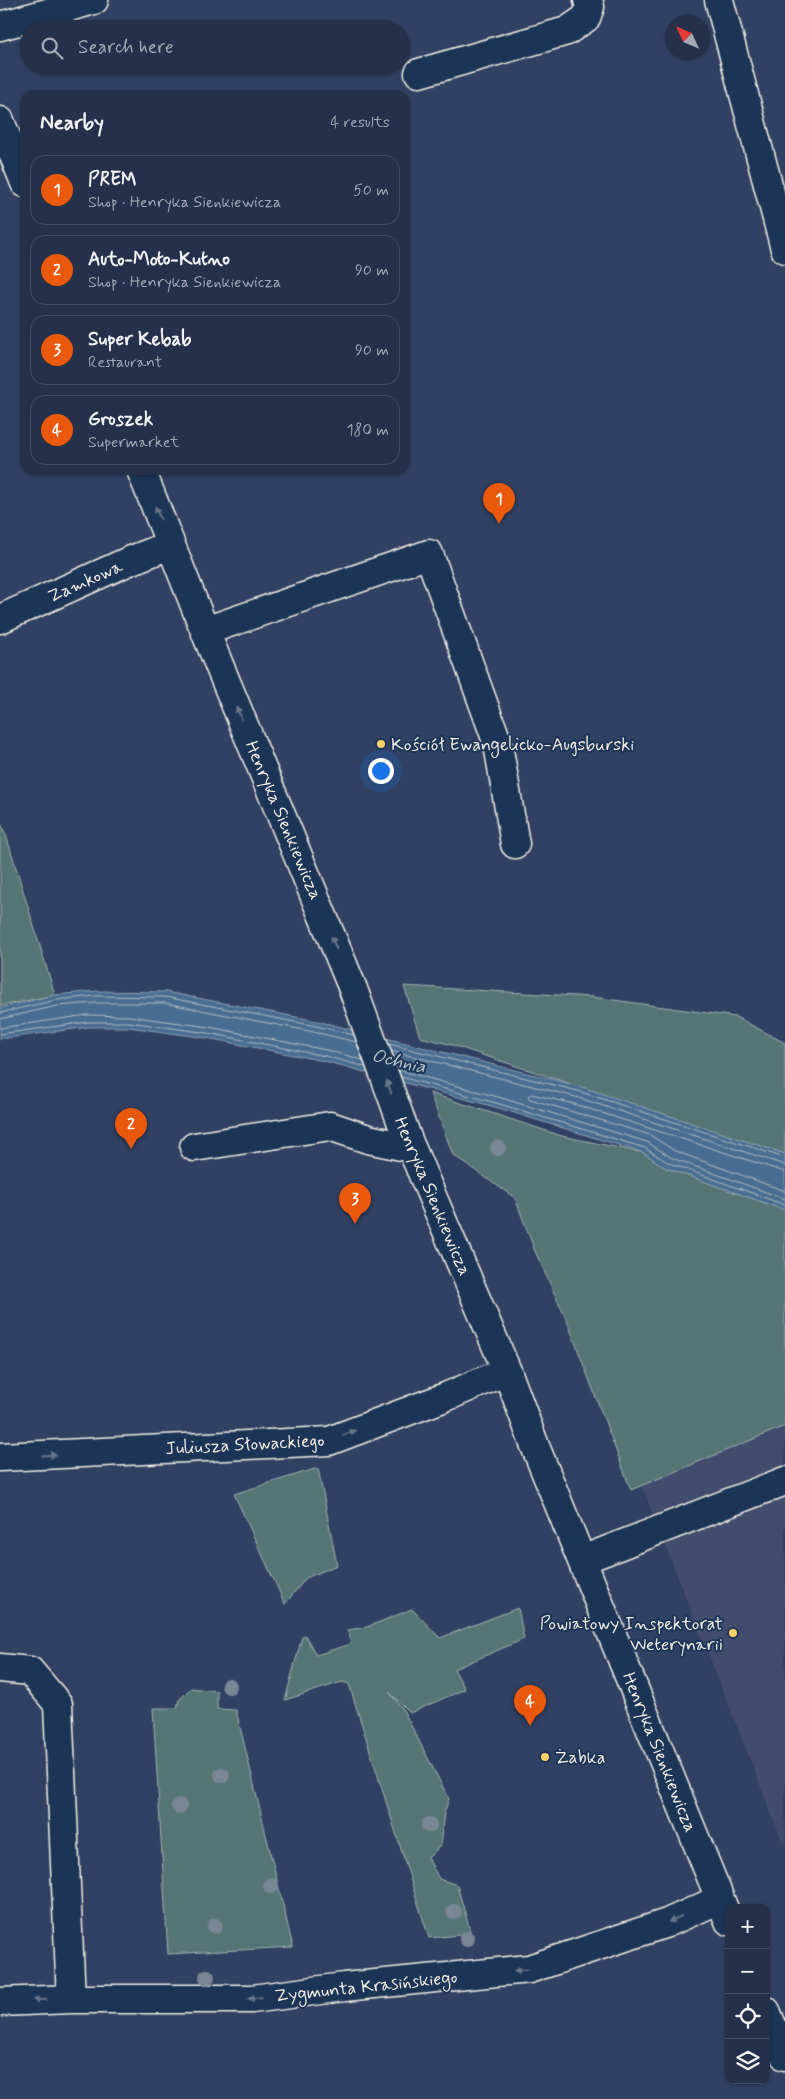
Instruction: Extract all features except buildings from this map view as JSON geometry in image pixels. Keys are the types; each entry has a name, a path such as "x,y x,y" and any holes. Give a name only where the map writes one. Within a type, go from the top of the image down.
{"street":[{"path":"22,20 94,0"},
{"path":"419,73 567,31 586,18 590,7 588,0"},
{"path":"719,0 785,249"},
{"path":"0,26 20,20"},
{"path":"0,121 20,171"},
{"name":"Henryka Sienkiewicza","path":"143,475 205,631 353,989 408,1140 507,1371 724,1910"},
{"name":"Zamkowa","path":"0,619 129,561 170,545"},
{"path":"205,631 429,554 498,744 515,844"},
{"path":"194,1147 330,1126 368,1139 408,1140"},
{"name":"Juliusza Słowackiego","path":"0,1457 329,1441 448,1396 507,1371"},
{"path":"582,1560 785,1481"},
{"path":"0,1668 30,1671 58,1704 71,1999"},
{"name":"Zygmunta Krasińskiego","path":"0,2002 71,1999 252,1999 344,1987 529,1969 667,1922 724,1910"},
{"path":"770,2020 785,2056"}],"shaded area":[{"path":"785,1426 785,1848 641,1487"}],"green space":[{"path":"0,821 6,835 55,995 0,1006"},
{"path":"404,986 592,997 736,1017 785,1043 785,1154 449,1044 420,1037"},
{"path":"430,1093 562,1136 644,1153 666,1168 785,1210 785,1426 631,1490 567,1321 535,1251 515,1198 453,1155"},
{"path":"318,1468 337,1565 306,1578 285,1604 234,1494"},
{"path":"518,1608 524,1639 454,1669 465,1689 410,1713 389,1692 402,1708 449,1799 444,1813 440,1846 428,1858 439,1879 457,1885 471,1934 429,1938 349,1684 342,1682 285,1700 302,1637 305,1635 316,1655 348,1645 351,1642 348,1630 367,1627 412,1609 440,1638"},
{"path":"191,1688 217,1691 217,1709 236,1710 293,1947 168,1954 153,1708 177,1708 179,1700"}],"water":[{"name":"Ochnia","path":"96,991 166,992 317,1021 579,1086 785,1154 785,1210 666,1168 644,1153 495,1107 324,1061 207,1038 128,1027 89,1027 0,1039 0,1008 55,995"}],"place":[{"name":"PREM","path":"499,524"},
{"name":"Kościół Ewangelicko-Augsburski","path":"381,744"},
{"name":"Auto-Moto-Kutno","path":"131,1149"},
{"name":"Super Kebab","path":"355,1224"},
{"name":"Powiatowy Inspektorat Weterynarii","path":"733,1633"},
{"name":"Groszek","path":"530,1726"},
{"name":"Żabka","path":"545,1757"}]}
